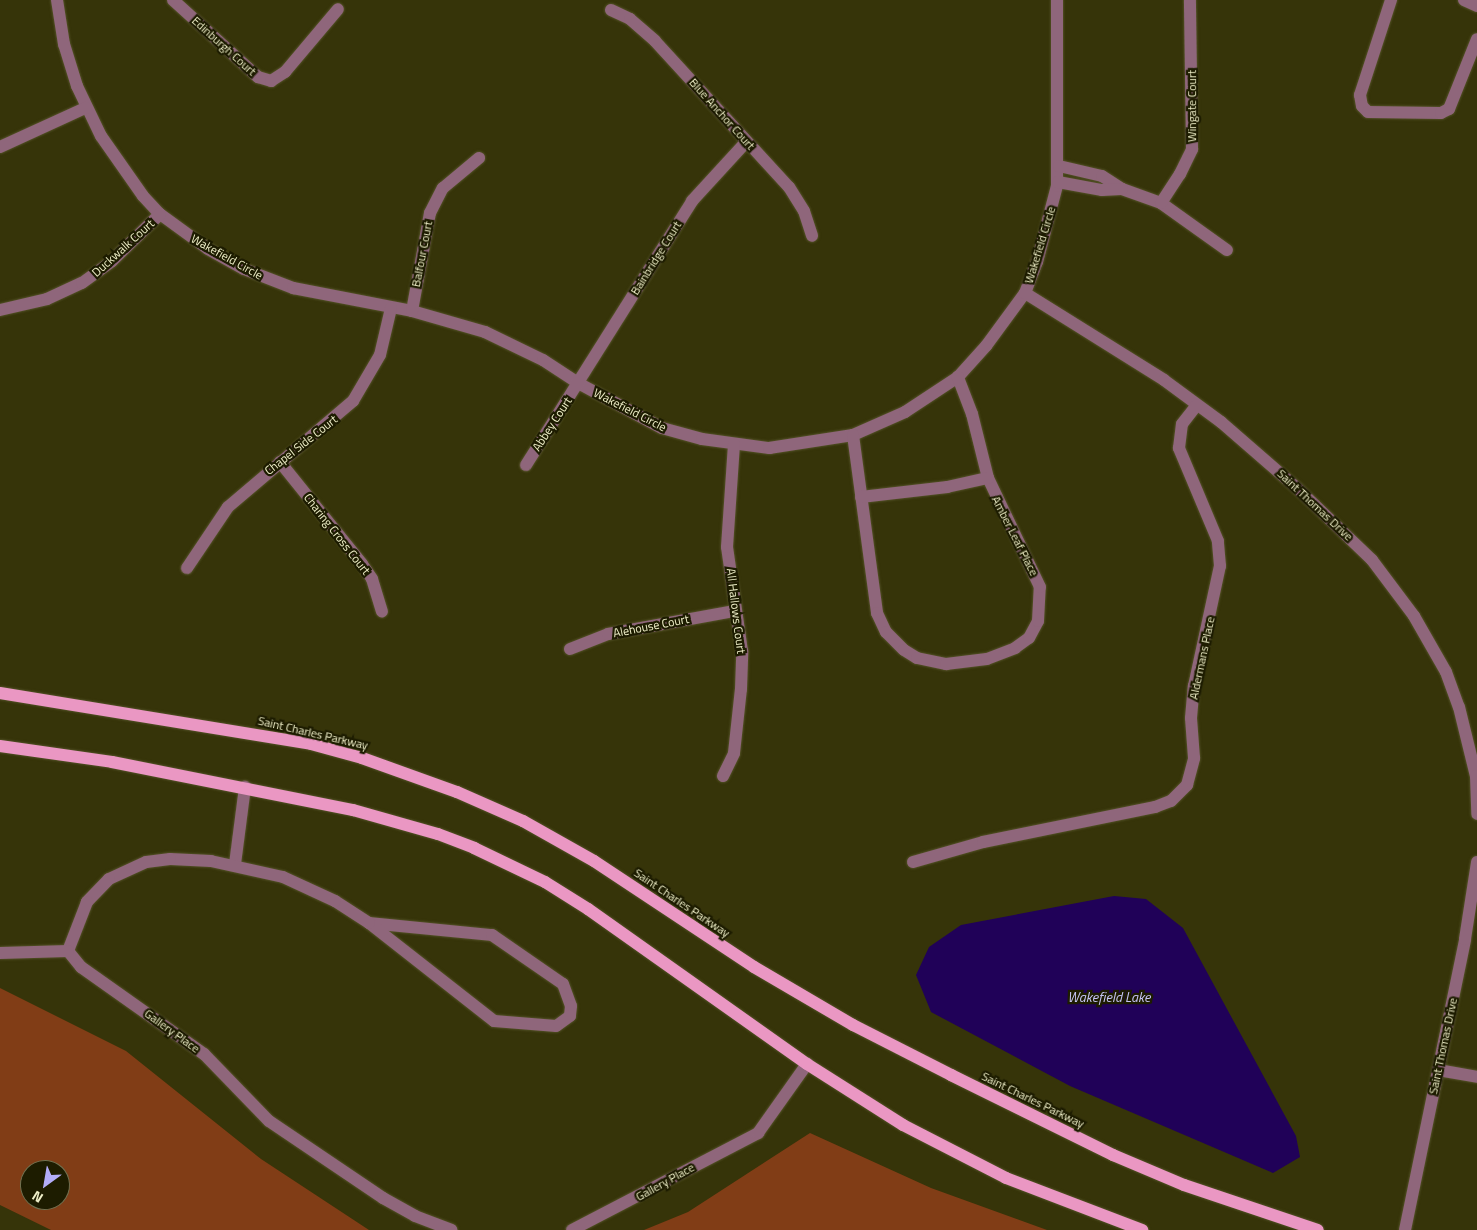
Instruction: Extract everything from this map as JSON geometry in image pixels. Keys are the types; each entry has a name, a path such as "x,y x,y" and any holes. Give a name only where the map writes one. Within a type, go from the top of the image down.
{"main road":[{"name":"Saint Charles Parkway","path":"0,693 311,744 362,758 456,792 523,821 594,861 754,967 853,1025 933,1066 1113,1155 1175,1182 1318,1230"},
{"path":"0,746 86,757 245,787 398,822 438,834 518,868 588,909 807,1064 904,1125 956,1154 1050,1197 1142,1230"}],"street":[{"name":"Wakefield Circle","path":"57,0 64,44 86,108 119,166 160,214 208,249 268,280 317,295 412,310 451,320 504,340 543,360 578,383 662,428 734,444 770,448 853,435 905,412 958,376 986,346 1025,292 1040,253 1058,182 1057,0"},
{"name":"Edinburgh Court","path":"174,0 258,77 271,81 285,72 338,9"},
{"name":"Wingate Court","path":"1161,202 1180,174 1192,149 1190,0"},
{"path":"1391,0 1360,95 1362,106 1368,112 1441,113 1449,110 1477,39"},
{"path":"1464,0 1477,6"},
{"name":"Blue Anchor Court","path":"611,10 630,19 646,32 799,200 812,236"},
{"path":"0,146 86,108"},
{"name":"Bainbridge Court","path":"578,383 692,201 707,182 746,142"},
{"name":"Balfour Court","path":"412,310 430,213 443,188 479,158"},
{"path":"1059,166 1102,176 1122,189 1161,202 1227,250"},
{"path":"1058,182 1102,190 1122,189"},
{"name":"Duckwalk Court","path":"0,310 47,299 82,283 112,261 160,214"},
{"name":"Saint Thomas Drive","path":"1025,292 1197,405 1258,453 1372,560 1414,616 1446,672 1459,706 1476,776 1477,814"},
{"name":"Chapel Side Court","path":"186,568 228,507 280,462 342,413 362,390 380,355 391,308"},
{"name":"Amber Leaf Place","path":"853,435 877,614 886,632 904,650 928,661 946,664 987,659 1016,648 1028,638 1038,621 1041,598 1035,572 988,478 972,414 958,376"},
{"name":"Abbey Court","path":"526,465 578,383"},
{"name":"Aldermans Place","path":"913,862 983,842 1155,807 1183,791 1193,770 1192,702 1220,566 1218,541 1180,448 1182,424 1197,405"},
{"name":"All Hallows Court","path":"723,776 734,753 740,714 742,651 735,611 727,531 734,444"},
{"name":"Charing Cross Court","path":"280,462 362,564 372,579 382,612"},
{"path":"862,497 947,487 988,478"},
{"name":"Alehouse Court","path":"570,649 608,634 735,611"},
{"path":"235,864 245,787"},
{"path":"0,953 68,951 87,902 101,885 119,873 146,862 170,859 235,864 293,881 335,901 369,923 494,1022 556,1026 570,1016 571,1006 563,984 492,936 369,923"},
{"name":"Saint Thomas Drive","path":"1405,1230 1465,939 1477,862"},
{"name":"Gallery Place","path":"68,951 81,967 204,1054 269,1121 383,1198 415,1216 451,1230"},
{"name":"Gallery Place","path":"572,1230 758,1134 807,1064"},
{"path":"1438,1070 1477,1077"}],"shaded area":[{"path":"0,988 126,1051 261,1159 369,1230 51,1230 0,1205"},
{"path":"810,1133 931,1188 1047,1230 644,1230 688,1212"}],"water":[{"name":"Wakefield Lake","path":"1114,896 1146,899 1183,928 1296,1136 1300,1157 1273,1173 1070,1086 931,1012 916,975 929,947 961,925"}]}
